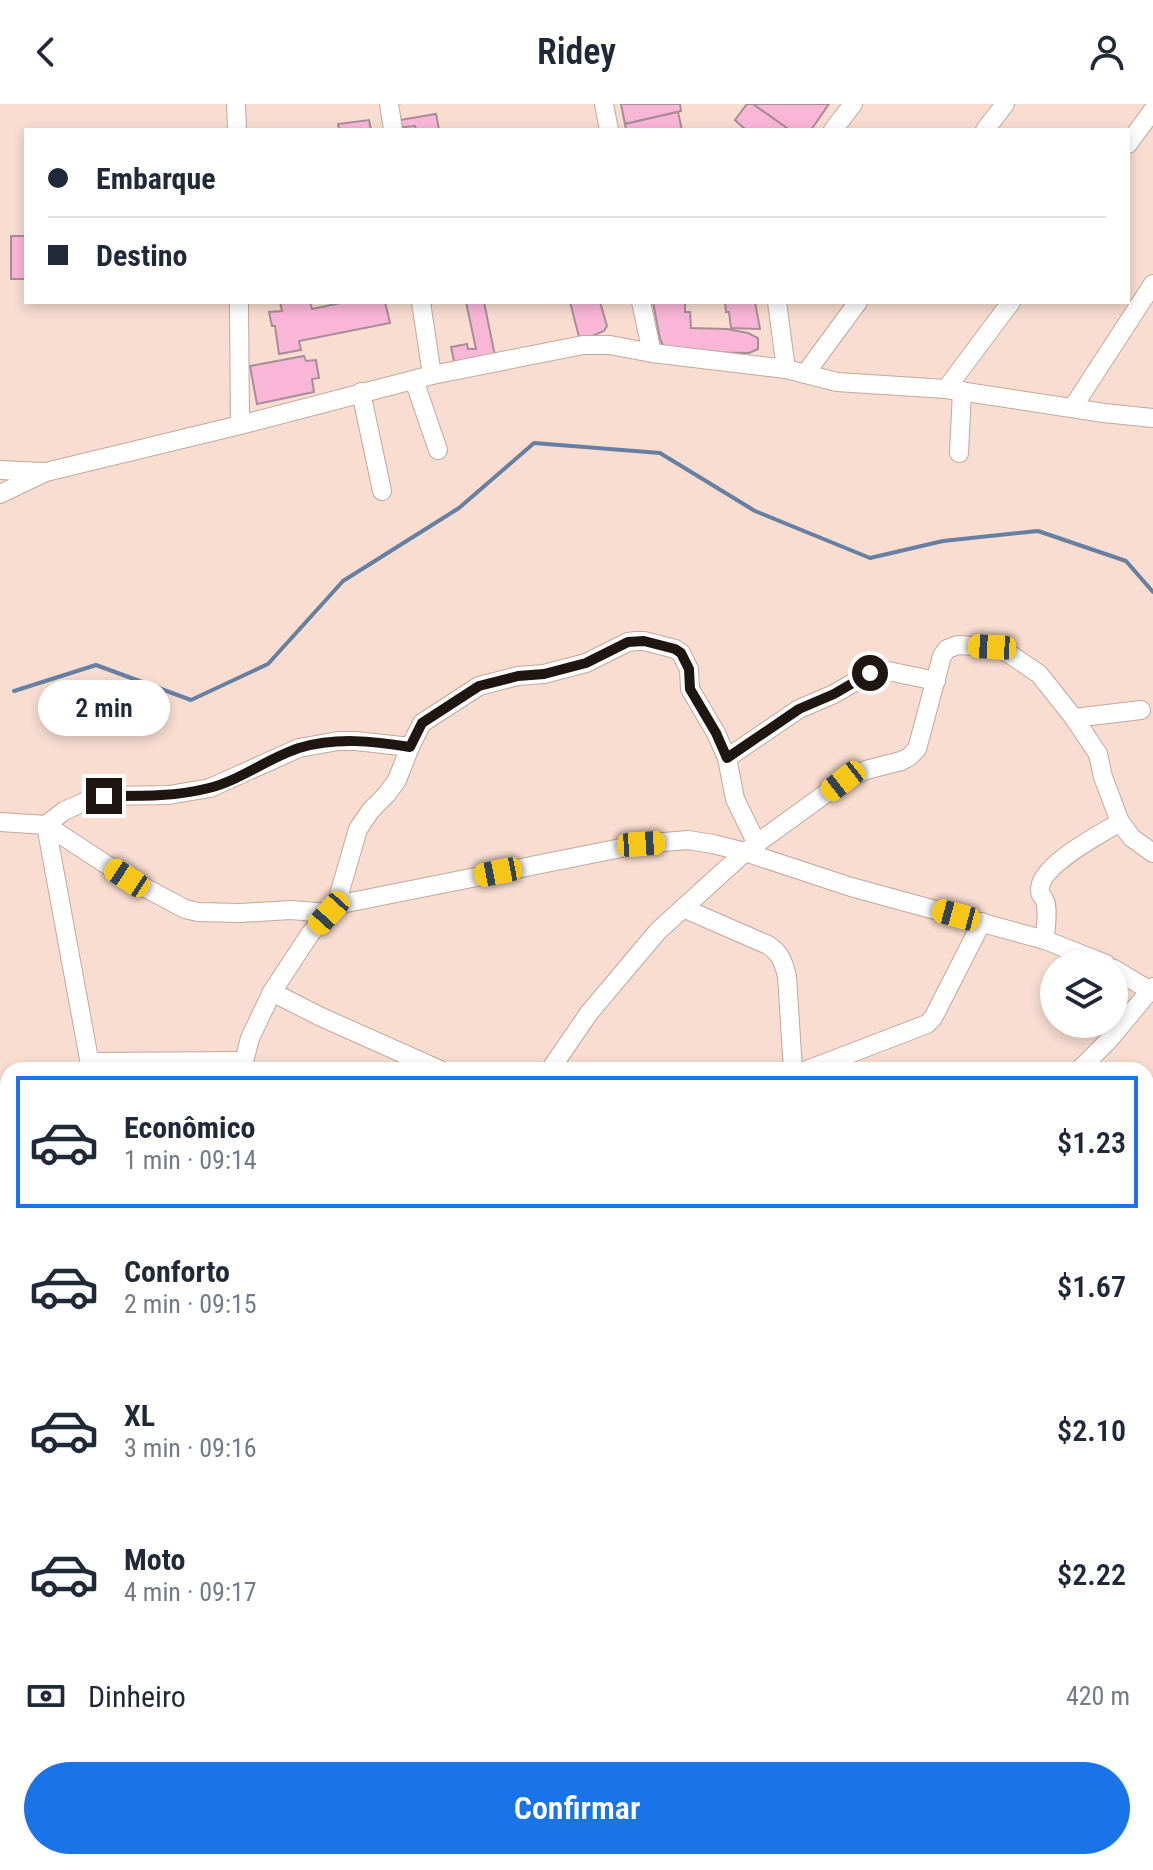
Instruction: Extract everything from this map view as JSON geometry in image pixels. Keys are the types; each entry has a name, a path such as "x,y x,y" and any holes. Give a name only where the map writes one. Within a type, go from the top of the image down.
{"street":[{"path":"236,104 237,128"},
{"path":"389,104 393,128"},
{"path":"604,104 609,128"},
{"path":"835,128 853,104"},
{"path":"987,128 1005,104"},
{"path":"1130,141 1153,110"},
{"path":"1073,407 1153,284"},
{"path":"239,304 240,425"},
{"path":"421,304 423,377 438,450"},
{"path":"641,304 652,353"},
{"path":"777,304 786,369"},
{"path":"805,374 857,304"},
{"path":"959,453 954,390 1010,304"},
{"path":"0,494 46,472 423,377 583,345 610,345 786,369 837,382 954,390 1153,418"},
{"path":"361,392 382,491"},
{"path":"0,470 46,472"},
{"path":"244,1062 250,1038 272,992 310,934 332,909 358,829 397,780 422,723 479,686 586,663 628,642 644,641 675,649 681,653 689,669 690,689 727,758 735,799 751,848"},
{"path":"555,1062 589,1013 658,931 751,848 843,781 866,770 909,757 917,749 942,656 947,649 958,645 992,647 1008,653 1039,674 1098,754 1120,822 1132,838 1153,853"},
{"path":"727,758 799,709 834,694 870,673 888,671 936,681"},
{"path":"1074,718 1141,710"},
{"path":"46,825 64,811 104,796 169,795 210,788 299,748 338,741 410,747"},
{"path":"0,822 46,825 127,878 185,909 198,912 332,909 641,844 688,840 751,848 851,887 1045,940 1070,950"},
{"path":"1045,940 1046,906 1040,893 1044,880 1053,866 1066,856 1120,822"},
{"path":"46,825 90,1062"},
{"path":"683,908 768,945 779,953 787,976 792,1062"},
{"path":"828,1062 927,1024 933,1018 982,922"},
{"path":"1087,1062 1129,1017 1151,988 1128,976"},
{"path":"272,992 422,1062"}],"building":[{"path":"621,104 680,104 681,111 625,124"},
{"path":"747,104 753,104 787,128 744,128 735,120"},
{"path":"753,104 829,104 812,128 787,128"},
{"path":"678,112 682,128 626,128 625,124"},
{"path":"436,114 439,128 396,128 394,121"},
{"path":"369,120 371,128 339,128 338,124"},
{"path":"11,236 24,236 24,279 11,279"},
{"path":"280,304 311,304 312,309 336,304 385,304 390,323 299,341 301,350 279,354 275,326 272,326 269,312 282,311"},
{"path":"466,304 484,304 495,356 459,365 454,361 451,347 467,344 468,349 476,349"},
{"path":"571,304 601,304 607,326 604,331 580,341"},
{"path":"653,304 685,304 685,312 690,312 691,328 748,333 758,338 758,349 749,353 671,352 664,348"},
{"path":"725,304 755,304 760,329 731,328 729,312 726,312"},
{"path":"304,356 306,361 316,360 319,378 312,379 314,392 257,404 250,366"}],"waterway":[{"path":"14,691 96,665 191,700 268,664 343,581 459,508 534,443 660,453 755,511 870,558 943,541 1038,531 1126,561 1153,592"}],"route":[{"path":"104,796 169,795 210,788 299,748 338,741 381,742 410,747 422,723 479,686 586,663 628,642 644,641 681,653 689,669 690,689 727,758 799,709 834,694 870,673"}]}
